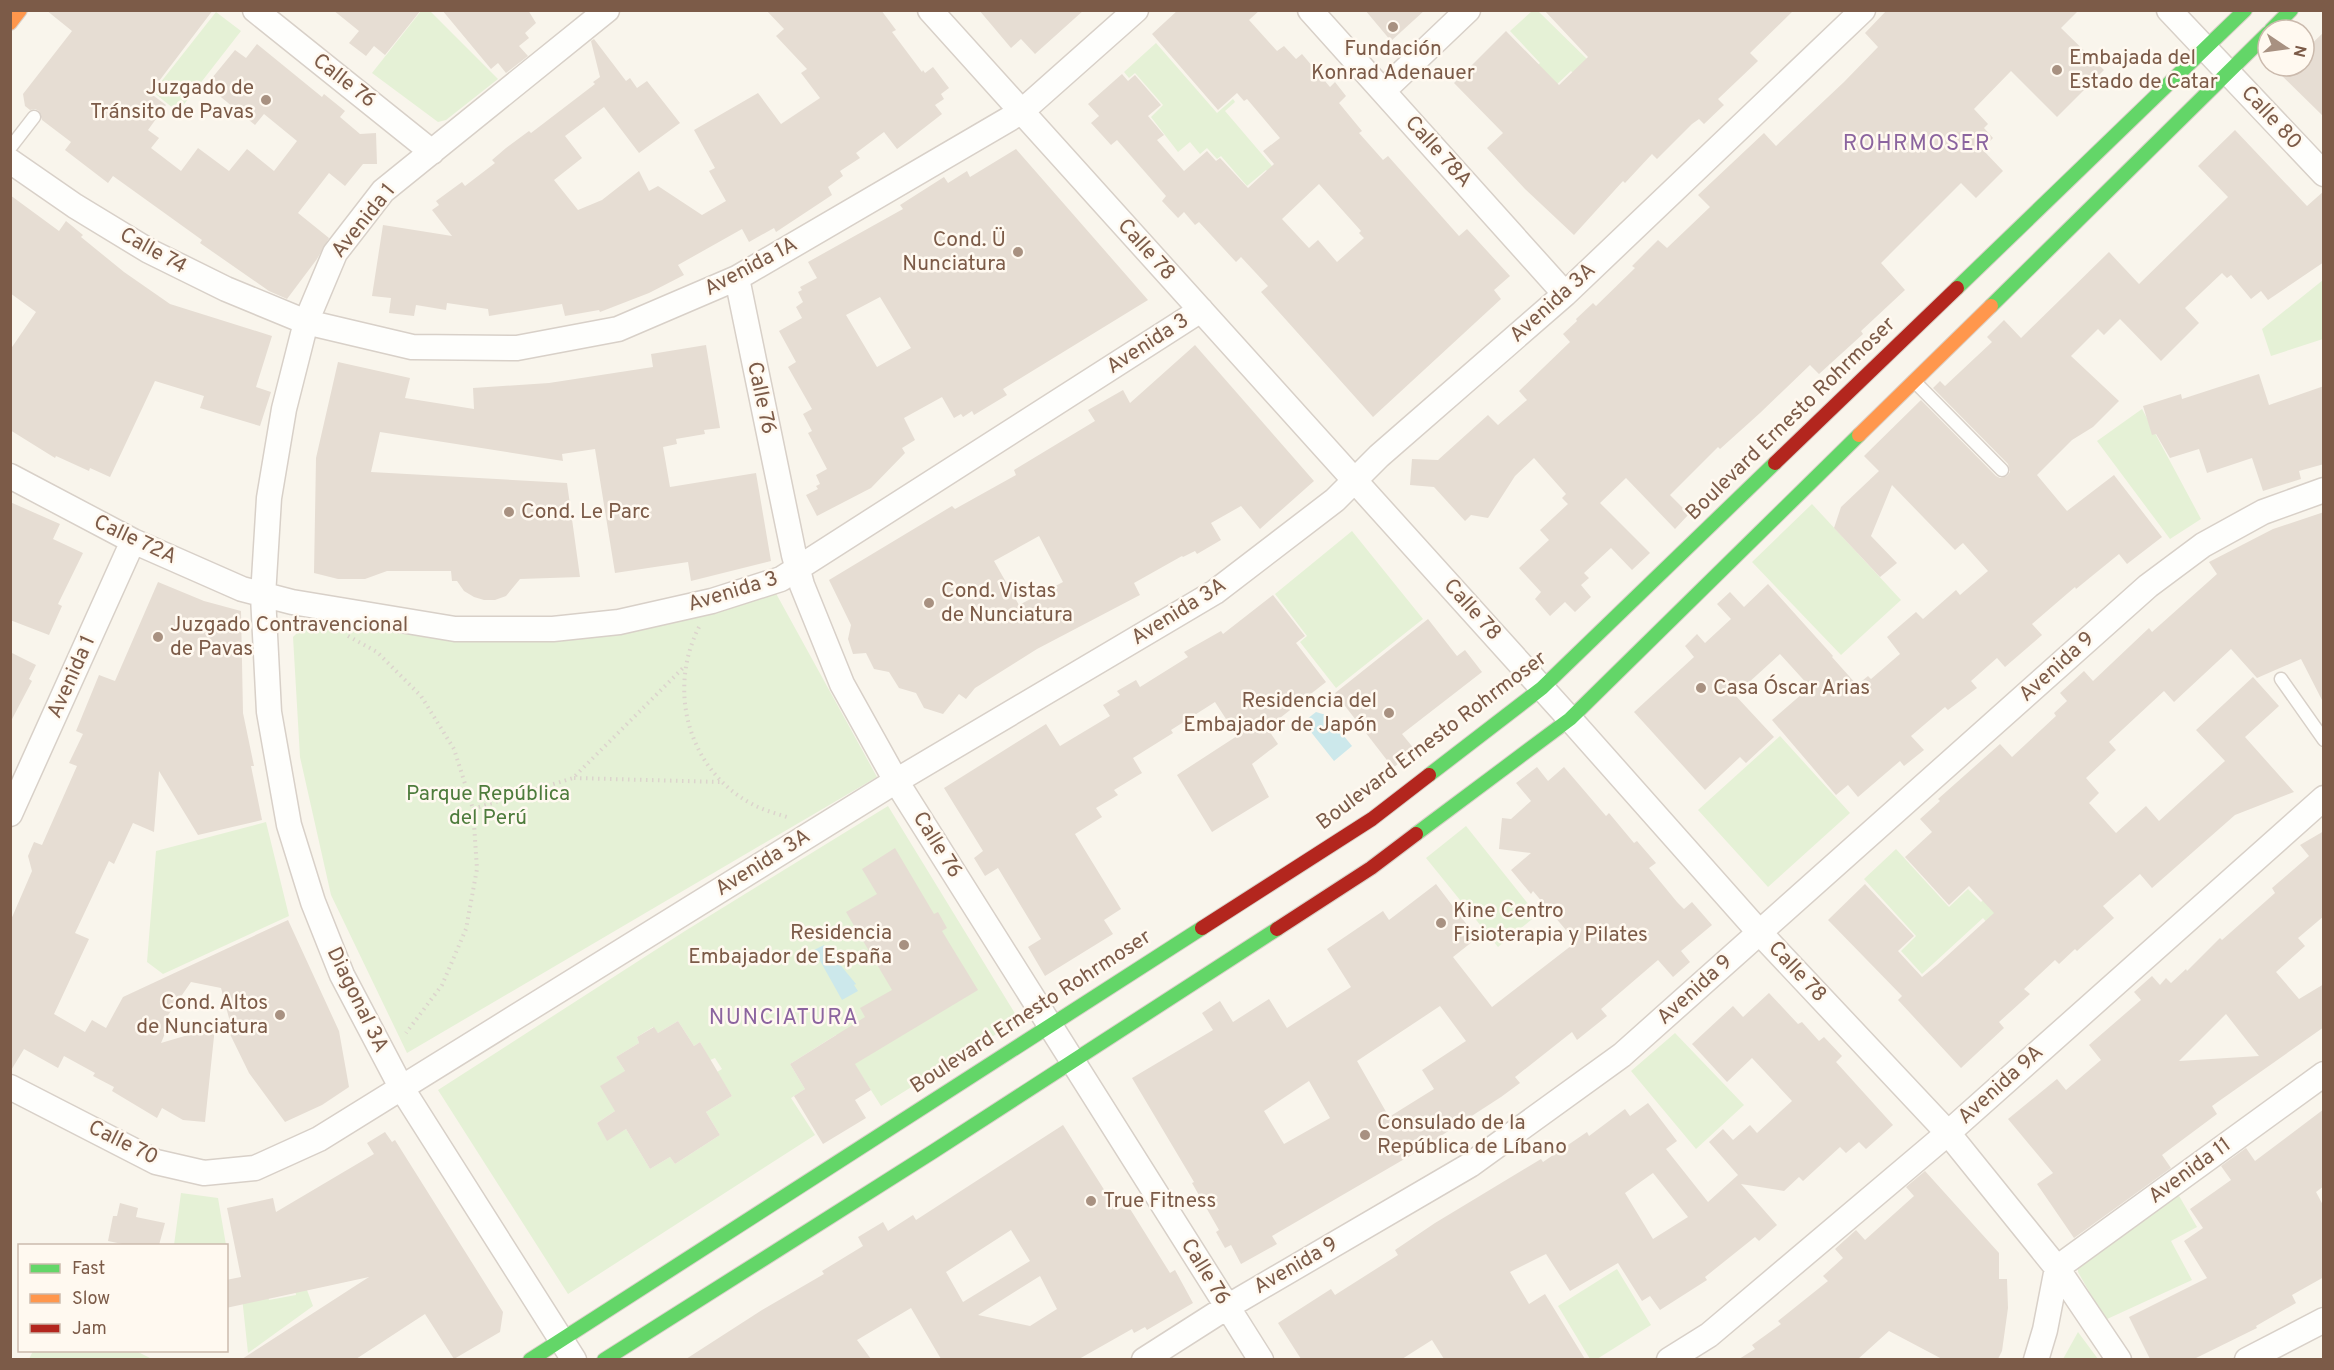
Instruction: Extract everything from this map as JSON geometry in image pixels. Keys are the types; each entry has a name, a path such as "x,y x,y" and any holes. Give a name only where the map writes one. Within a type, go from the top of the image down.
{"main road":[{"path":"10,22 20,10"},
{"name":"Boulevard Ernesto Rohrmoser","path":"530,1359 1372,819 1542,688 2245,10"},
{"path":"604,1359 731,1288 1072,1061 1371,868 1570,719 2256,45"}],"street":[{"name":"Calle 76","path":"255,10 432,152"},
{"name":"Calle 78","path":"930,10 1570,719 1760,933 1948,1133 2057,1268 2119,1359"},
{"name":"Avenida 1A","path":"306,322 412,347 517,348 618,329 737,278 1022,112 1136,10"},
{"name":"Calle 78A","path":"1310,10 1565,294"},
{"path":"1383,91 1468,10"},
{"name":"Avenida 3A","path":"401,1088 896,780 1215,592 1330,504 1379,456 1565,294 1863,10"},
{"name":"Calle 80","path":"2169,10 2324,174"},
{"name":"Avenida 1","path":"263,596 269,498 284,409 306,322 335,253 383,191 592,15"},
{"name":"Calle 74","path":"10,161 75,206 149,251 226,289 306,322"},
{"name":"Calle 76","path":"737,278 797,570 842,684 896,780 1260,1359"},
{"name":"Avenida 3","path":"263,596 455,629 553,629 619,622 712,601 781,579 797,570 815,556 1201,310"},
{"name":"Calle 72A","path":"10,476 134,541 263,596"},
{"name":"Avenida 9","path":"1144,1359 1227,1307 1470,1165 1622,1055 2148,586 2203,545 2263,512 2324,490"},
{"name":"Avenida 1","path":"10,814 17,780 134,541"},
{"name":"Diagonal 3A","path":"263,596 269,712 289,825 313,902 342,975 401,1088 574,1359"},
{"name":"Avenida 9A","path":"1669,1359 1709,1335 1948,1133 2324,798"},
{"name":"Avenida 11","path":"2057,1268 2324,1074"},
{"name":"Calle 70","path":"10,1087 156,1162 204,1173 255,1168 319,1139 401,1088"},
{"path":"2036,1359 2045,1330 2057,1268"},
{"path":"2247,1359 2324,1320"}],"lane":[{"path":"10,148 34,117"},
{"path":"1914,381 2002,470"},
{"path":"2281,679 2324,740"}],"path":[{"path":"704,619 692,642 685,666 683,691 686,716 697,748 705,763 721,782 752,804 787,817"},
{"path":"341,632 377,652 421,696 454,749 472,809 477,869 466,929 442,985 406,1033"},
{"path":"573,778 685,666"},
{"path":"472,809 573,778 721,782"}],"green space":[{"path":"429,10 498,79 446,120 438,122 372,73 421,11"},
{"path":"1532,11 1538,11 1589,61 1575,75 1571,71 1553,88 1534,69 1540,63 1510,31"},
{"path":"216,12 241,31 178,112 153,92"},
{"path":"1156,43 1217,113 1233,99 1235,102 1225,111 1283,179 1278,183 1266,170 1247,186 1221,156 1217,159 1207,148 1200,154 1190,142 1178,152 1151,117 1163,105 1135,73 1129,78 1124,72"},
{"path":"2323,280 2323,339 2271,356 2262,329"},
{"path":"2142,409 2201,519 2170,539 2097,441"},
{"path":"1812,504 1901,600 1841,655 1752,562"},
{"path":"1352,531 1423,619 1336,688 1300,642 1307,636 1275,594"},
{"name":"Parque República del Perú","path":"773,588 877,777 407,1053 331,895 300,757 293,637 312,618 390,631 556,635"},
{"path":"1780,736 1850,813 1768,887 1698,810"},
{"path":"888,806 1019,1020 881,1106 836,1035 790,1064 805,1089 791,1098 815,1135 568,1294 438,1090 685,931","holes":["678,1021 694,1046 700,1042 710,1060 715,1058 722,1069 717,1072 732,1096 706,1112 720,1135 675,1164 670,1157 650,1169 626,1129 607,1140 597,1123 615,1111 625,1071 616,1057 639,1043 637,1037 653,1027 658,1033"]},
{"path":"266,822 289,916 163,974 147,962 156,851"},
{"path":"1466,826 1537,915 1498,947 1426,858"},
{"path":"1896,849 1949,907 1968,889 1981,902 1999,885 2006,894 1990,926 1983,918 1922,974 1901,951 1916,936 1864,879"},
{"path":"1675,1033 1744,1105 1696,1149 1631,1071"},
{"path":"181,1193 218,1198 226,1244 174,1244"},
{"path":"2178,1194 2197,1227 2171,1241 2192,1280 2105,1320 2078,1272 2078,1264"},
{"path":"281,1221 313,1306 248,1353 241,1288 265,1283 269,1300 296,1295"},
{"path":"1617,1269 1651,1325 1597,1359 1590,1359 1558,1306"},
{"path":"2078,1332 2098,1359 2063,1359"},
{"path":"32,1352 138,1352 152,1359 29,1359"}],"water":[{"path":"1316,712 1326,715 1333,731 1339,730 1352,746 1334,761 1307,727 1307,719"},
{"path":"824,945 856,984 854,985 858,991 842,1000 814,950"}],"building":[{"path":"46,10 213,10 150,93 166,105 148,130 159,138 151,148 181,171 198,148 229,171 247,149 274,171 297,141 264,114 255,125 216,93 222,86 212,78 235,50 246,58 257,44 322,97 324,94 345,111 340,117 360,134 376,133 377,164 363,164 345,186 329,173 298,213 329,238 317,259 287,299 269,291 200,243 202,240 113,176 108,183 65,150 71,142 42,120 39,111 30,110 25,106 23,94 72,31"},
{"path":"333,10 421,10 385,55 374,46 366,56 349,43 359,31"},
{"path":"442,10 528,10 536,23 525,33 529,38 519,46 528,56 506,73 498,63 491,69"},
{"path":"766,10 881,10 896,30 892,32 922,72 923,70 925,73 933,67 949,88 941,94 944,99 935,105 942,114 897,149 884,132 856,153 860,158 840,171 843,176 828,187 832,195 776,232 774,228 749,242 742,229 678,265 684,275 649,293 600,312 599,310 565,316 562,304 489,316 488,309 447,303 446,310 416,305 414,316 389,313 391,298 372,296 383,225 452,236 432,210 439,205 436,201 462,182 465,186 495,163 492,160 506,148 529,131 531,133 595,84 593,82 600,77 591,41 594,39 626,81 630,78 637,88 647,81 680,123 639,153 604,107 565,136 582,158 554,180 578,210 602,200 639,171 649,191 658,186 702,215 726,201 709,171 715,168 694,130 758,93 781,124 820,98 801,73 807,69 776,36 784,29"},
{"path":"979,10 1084,10 1035,54 1021,39 1011,48"},
{"path":"1178,10 1260,10 1249,20 1277,51 1284,46 1296,59 1302,54 1330,87 1335,82 1346,96 1339,103 1362,131 1359,133 1383,160 1388,156 1459,236 1467,229 1510,276 1494,290 1501,299 1373,417 1261,292 1268,286 1241,257 1236,262 1199,222 1195,225 1184,212 1178,218 1162,201 1166,196 1117,140 1111,145 1091,123 1099,116 1088,104 1122,74 1128,81 1135,75 1161,105 1148,116 1164,135 1157,140 1184,171 1207,151 1216,161 1220,158 1248,188 1274,164 1263,151 1280,138 1247,99 1244,101 1237,93 1218,110 1152,34","holes":["1319,184 1361,231 1359,233 1364,238 1337,262 1318,240 1309,248 1282,219"]},
{"name":"Fundación Konrad Adenauer","path":"1365,10 1425,10 1391,41"},
{"path":"1544,10 1794,10 1750,53 1758,61 1718,99 1724,105 1704,124 1699,119 1692,124 1657,159 1652,154 1625,183 1623,181 1574,235 1525,189 1487,148 1503,133 1454,83 1506,31 1559,85 1588,57"},
{"path":"1887,10 2079,10 2061,28 2104,70 2057,117 2011,71 1974,109 1988,124 1984,128 1993,138 1982,149 2003,171 1976,198 1961,183 1881,263 1905,290 1861,331 1863,334 1819,374 1810,365 1720,449 1718,447 1670,495 1689,514 1675,529 1626,478 1600,503 1650,553 1632,570 1611,548 1584,573 1589,578 1581,585 1591,597 1575,612 1565,602 1550,616 1535,599 1541,592 1519,568 1549,540 1540,530 1568,504 1562,498 1566,494 1534,458 1515,476 1488,518 1471,515 1465,521 1434,487 1410,485 1412,459 1438,460 1488,415 1498,425 1527,400 1519,391 1570,342 1563,334 1577,321 1576,319 1593,303 1596,306 1635,268 1632,266 1658,240 1667,248 1710,207 1698,195 1764,133 1776,146 1844,82 1878,47 1865,33"},
{"path":"2324,32 2324,117 2284,78 2316,78 2316,40"},
{"path":"2235,130 2307,206 2324,191 2324,262 2268,300 2261,291 2251,299 2231,275 2227,278 2222,273 2185,308 2199,323 2161,361 2120,319 2104,335 2098,329 2071,356 2119,401 2093,427 2072,440 2037,475 2067,511 2114,475 2162,537 2127,564 2119,554 2076,589 2075,587 2032,624 2042,635 2005,667 1997,658 1971,681 1977,688 1948,710 1945,707 1911,736 1924,750 1904,766 1900,761 1858,797 1848,785 1836,795 1772,720 1810,687 1780,654 1735,695 1774,737 1746,763 1740,757 1705,790 1634,712 1694,657 1685,646 1697,634 1705,643 1731,619 1717,604 1730,592 1744,607 1768,584 1857,685 1868,676 1871,679 1900,654 1887,637 1916,612 1923,619 1956,590 1960,595 1988,571 1963,543 1955,550 1892,485 1871,536 1897,563 1880,577 1834,528 1841,507 1879,471 1864,456 1921,400 1996,476 2000,478 2007,476 2010,472 2008,464 1933,388 1940,381 1945,386 1992,342 1987,337 2004,320 2021,338 2109,252 2139,284 2228,197 2198,166"},
{"path":"1016,149 1148,300 1003,389 1007,395 974,415 972,411 963,417 961,414 954,418 942,397 904,418 915,440 902,448 905,453 871,488 817,516 806,495 818,489 816,486 820,484 816,475 827,469 808,433 812,431 803,414 812,409 788,367 796,362 779,331 802,318 796,307 803,302 798,292 802,290 800,287 817,278 808,262 903,209 900,205 944,177 948,183 967,171 970,177","holes":["880,297 911,348 877,367 846,315"]},
{"path":"10,195 59,231 66,221 83,235 81,237 124,272 170,304 272,336 256,387 271,392 260,426 200,408 204,396 155,381 110,477 90,468 89,471 56,456 55,458 10,430 10,350 36,312 10,293"},
{"path":"706,345 720,428 704,430 705,434 676,439 677,444 663,447 670,487 756,473 771,561 691,581 688,562 615,573 595,449 562,454 563,461 380,432 371,472 567,483 580,577 520,579 506,596 495,600 484,600 464,591 457,581 452,581 451,571 387,571 365,579 338,579 314,573 316,458 338,362 410,378 405,398 474,409 473,388 549,383 653,367 651,354"},
{"path":"1195,345 1314,481 1260,529 1241,506 1211,523 1221,540 1197,554 1195,551 1182,556 1134,583 1140,595 1037,649 975,688 966,699 959,694 943,714 924,708 916,693 899,688 889,672 874,669 866,653 853,654 848,639 851,625 829,580 952,506 955,509 1016,475 1014,470 1095,421 1088,410 1123,390 1130,403","holes":["1039,536 1063,582 1019,605 994,561"]},
{"path":"2259,374 2269,405 2324,386 2324,464 2299,471 2301,479 2263,491 2252,458 2207,473 2199,449 2170,458 2156,434 2152,435 2143,406 2181,394 2182,399"},
{"path":"10,502 60,524 53,539 83,553 58,604 62,606 49,635 10,620"},
{"path":"2324,512 2324,704 2301,659 2257,678 2231,649 2174,702 2164,691 2109,742 2116,750 2086,778 2099,793 2089,803 2116,833 2146,806 2159,821 2225,761 2196,730 2253,677 2279,706 2245,737 2294,792 2235,815 2152,888 2140,874 2103,906 2114,918 2059,964 2055,960 2024,989 2030,994 1999,1022 2004,1028 1961,1068 1898,1000 1902,996 1828,920 1865,884 1914,936 1898,951 1922,977 1937,965 1994,913 1969,886 1949,905 1905,857 1932,832 1920,819 1940,801 1938,799 2000,744 2012,757 2056,716 2054,713 2067,701 2060,693 2084,671 2093,681 2149,628 2152,632 2217,574 2209,562 2273,529"},
{"path":"158,582 204,601 241,611 243,713 262,820 198,835 159,771 154,832 133,823 114,864 109,861 75,933 89,939 54,1014 85,1032 92,1020 106,1028 123,997 288,920 339,1031 349,1087 322,1105 285,1122 249,1073 225,1024 230,1022 221,988 191,982 164,1021 169,1024 161,1043 215,1027 205,1122 183,1120 162,1108 157,1118 112,1091 114,1087 93,1076 95,1073 64,1056 58,1068 24,1049 10,1072 10,922 32,871 28,856 34,842 42,845 77,766 69,763 83,734 76,731 99,675 115,681"},
{"path":"1273,595 1305,636 1296,643 1326,682 1267,728 1278,744 1252,764 1269,797 1212,832 1177,775 1237,736 1215,702 1171,730 1173,733 1133,758 1142,773 1114,790 1118,795 1096,808 1102,817 1075,834 1121,909 1104,920 1113,934 1045,976 1028,947 1041,939 998,868 985,876 974,858 983,851 944,788 1046,724 1060,746 1110,716 1103,705 1120,695 1117,691 1136,680 1140,687 1188,657 1184,652 1221,631 1223,634"},
{"name":"Residencia del Embajador de Japón","path":"1428,619 1457,656 1465,650 1482,672 1402,734 1415,750 1393,768 1335,693"},
{"path":"10,652 36,665 29,679 32,681 10,723"},
{"path":"1537,767 1548,781 1564,767 1606,816 1609,813 1634,843 1637,841 1656,863 1649,868 1677,902 1684,909 1692,902 1712,925 1681,951 1690,962 1673,977 1658,960 1601,1009 1607,1016 1577,1040 1572,1032 1515,1077 1520,1083 1501,1097 1413,1154 1272,1236 1277,1244 1241,1264 1231,1245 1225,1248 1216,1232 1219,1230 1192,1183 1194,1182 1132,1078 1213,1030 1202,1013 1220,1001 1233,1022 1269,999 1287,1028 1351,987 1327,949 1383,911 1389,920 1436,884 1477,938 1453,957 1492,1007 1576,942 1533,891 1531,894 1511,870 1531,853 1499,849 1502,818 1511,819 1531,801 1516,783","holes":["1440,1006 1466,1041 1422,1070 1434,1089 1389,1117 1357,1061","1309,1081 1330,1118 1284,1144 1264,1111"]},
{"path":"2324,831 2324,916 2298,938 2305,946 2276,972 2299,999 2324,984 2324,1027 2212,1106 2217,1114 2162,1155 2171,1168 2074,1238 2037,1184 2053,1173 2008,1119 2057,1079 2066,1090 2101,1060 2089,1045 2141,1000 2134,992 2152,976 2160,985 2166,978 2171,983 2186,969 2187,971 2220,938 2222,940 2275,893 2272,888 2309,856 2300,845","holes":["2226,1014 2259,1056 2179,1061"]},
{"name":"Residencia Embajador de España","path":"895,848 934,914 938,912 947,928 942,931 978,990 855,1064 871,1090 855,1100 866,1118 823,1144 794,1096 805,1089 790,1064 865,1017 860,1008 892,990 846,912 877,894 862,869"},
{"path":"1769,993 1798,1024 1802,1022 1819,1041 1824,1037 1842,1056 1836,1062 1893,1125 1866,1149 1859,1142 1846,1153 1840,1147 1803,1181 1799,1177 1784,1191 1741,1184 1777,1225 1759,1241 1755,1237 1705,1277 1707,1280 1660,1310 1650,1296 1642,1301 1618,1263 1570,1291 1546,1254 1510,1272 1529,1304 1545,1294 1585,1359 1444,1359 1432,1340 1402,1359 1301,1359 1278,1323 1331,1289 1335,1295 1398,1255 1395,1250 1435,1223 1541,1159 1543,1162 1587,1132 1589,1136 1625,1109 1630,1116 1648,1103 1677,1141 1666,1149 1708,1202 1738,1175 1709,1142 1723,1129 1733,1140 1750,1125 1757,1133 1792,1101 1752,1058 1727,1082 1692,1044 1733,1006 1743,1017","holes":["1653,1173 1688,1217 1653,1239 1625,1193"]},
{"path":"678,1021 694,1046 700,1042 732,1096 706,1112 720,1135 675,1164 670,1157 650,1169 626,1129 607,1141 597,1123 615,1111 600,1086 625,1071 616,1057 639,1043 637,1037 654,1027 658,1033"},
{"path":"2324,1109 2324,1186 2316,1192 2324,1207 2324,1277 2292,1295 2296,1303 2256,1326 2257,1328 2194,1359 2150,1359 2129,1317 2207,1278 2184,1241 2203,1228 2190,1209 2231,1180 2221,1166 2246,1148 2255,1161"},
{"path":"1063,1125 1117,1210 1127,1204 1170,1273 1175,1270 1193,1303 1147,1330 1145,1327 1134,1333 1132,1329 1079,1359 941,1359 911,1308 857,1340 871,1359 686,1359 762,1310 824,1274 822,1271 863,1246 858,1237 883,1222 888,1231 913,1215 916,1220","holes":["1011,1230 1030,1261 963,1302 946,1272","1040,1276 1057,1309 1030,1326 978,1315"]},
{"path":"385,1132 392,1142 395,1140 503,1312 500,1332 454,1359 425,1314 356,1359 242,1359 369,1277 228,1308 228,1280 241,1277 227,1208 273,1198 276,1212 374,1154 367,1143"},
{"path":"1925,1171 1999,1253 1999,1279 2007,1279 2008,1308 2002,1351 1998,1359 1942,1359 1889,1331 1858,1359 1739,1359 1755,1349 1752,1345 1781,1324 1778,1321 1828,1281 1823,1276 1843,1258 1835,1249 1856,1230 1865,1240 1914,1196 1906,1187"},
{"path":"120,1203 138,1208 136,1217 165,1223 159,1244 122,1244 108,1241 113,1216 117,1216"}],"traffic: fast":[{"path":"1957,288 2245,10"},
{"path":"2283,18 2291,10"},
{"path":"1991,306 2256,45"},
{"path":"1416,834 1570,719 1859,435"},
{"path":"1429,775 1542,688 1775,463"},
{"path":"530,1360 1202,928"},
{"path":"604,1360 934,1151 1277,929"}],"traffic: slow":[{"path":"10,23 20,10"},
{"path":"1859,435 1991,306"}],"traffic: jam":[{"path":"1775,463 1957,288"},
{"path":"1202,928 1372,819 1429,775"},
{"path":"1277,929 1371,868 1416,834"}],"place":[{"name":"Fundación Konrad Adenauer","path":"1393,27"},
{"name":"Embajada del Estado de Catar","path":"2057,70"},
{"name":"Juzgado de Tránsito de Pavas","path":"266,100"},
{"name":"Cond. Ü Nunciatura","path":"1018,252"},
{"name":"Cond. Le Parc","path":"509,512"},
{"name":"Cond. Vistas de Nunciatura","path":"929,603"},
{"name":"Juzgado Contravencional de Pavas","path":"158,637"},
{"name":"Casa Óscar Arias","path":"1701,688"},
{"name":"Residencia del Embajador de Japón","path":"1389,713"},
{"name":"Kine Centro Fisioterapia y Pilates","path":"1441,923"},
{"name":"Residencia Embajador de España","path":"904,945"},
{"name":"Cond. Altos de Nunciatura","path":"280,1015"},
{"name":"Consulado de la República de Líbano","path":"1365,1135"},
{"name":"True Fitness","path":"1091,1201"}],"district":[{"name":"ROHRMOSER","path":"1917,144"},
{"name":"NUNCIATURA","path":"784,1018"}]}
